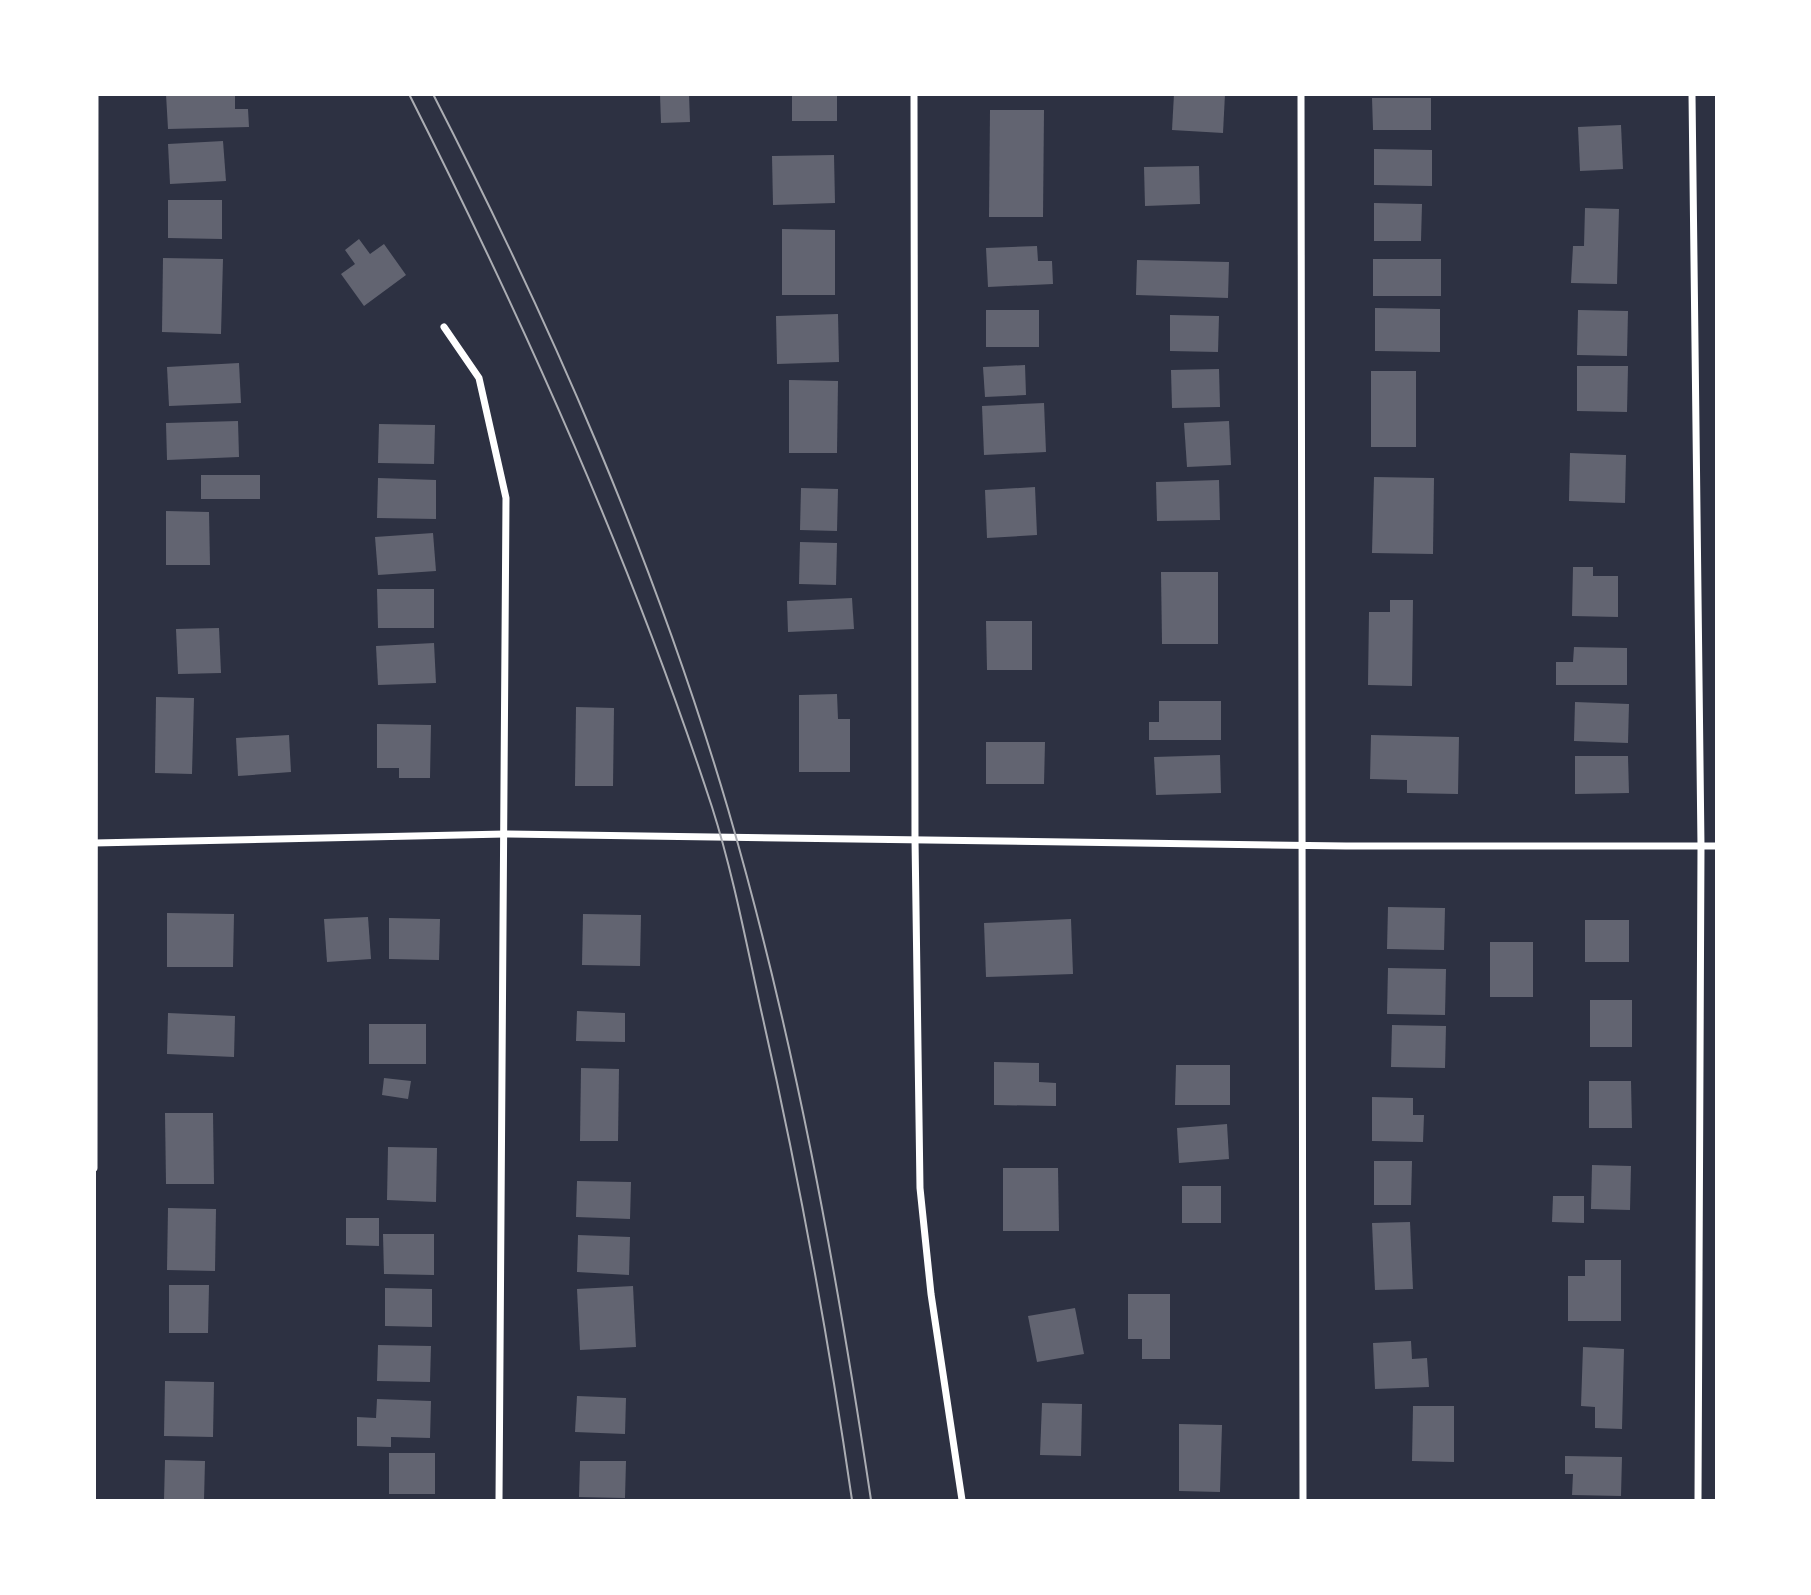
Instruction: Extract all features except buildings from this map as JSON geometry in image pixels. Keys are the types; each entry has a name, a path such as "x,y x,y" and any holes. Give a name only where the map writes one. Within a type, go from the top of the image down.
{"street":[{"path":"94,1168 95,94"},
{"path":"914,94 915,839 920,1188 931,1294 962,1500"},
{"path":"1301,94 1303,1500"},
{"path":"1692,94 1701,846 1698,1500"},
{"path":"444,327 480,378 506,498 499,1500"},
{"path":"96,843 505,834 1301,845 1717,845"}],"tram line":[{"path":"409,94 535,356 612,534 681,715 712,807 739,908 800,1193 852,1500"},
{"path":"433,94 519,268 634,534 668,625 728,809 773,980 811,1152 871,1500"}]}
